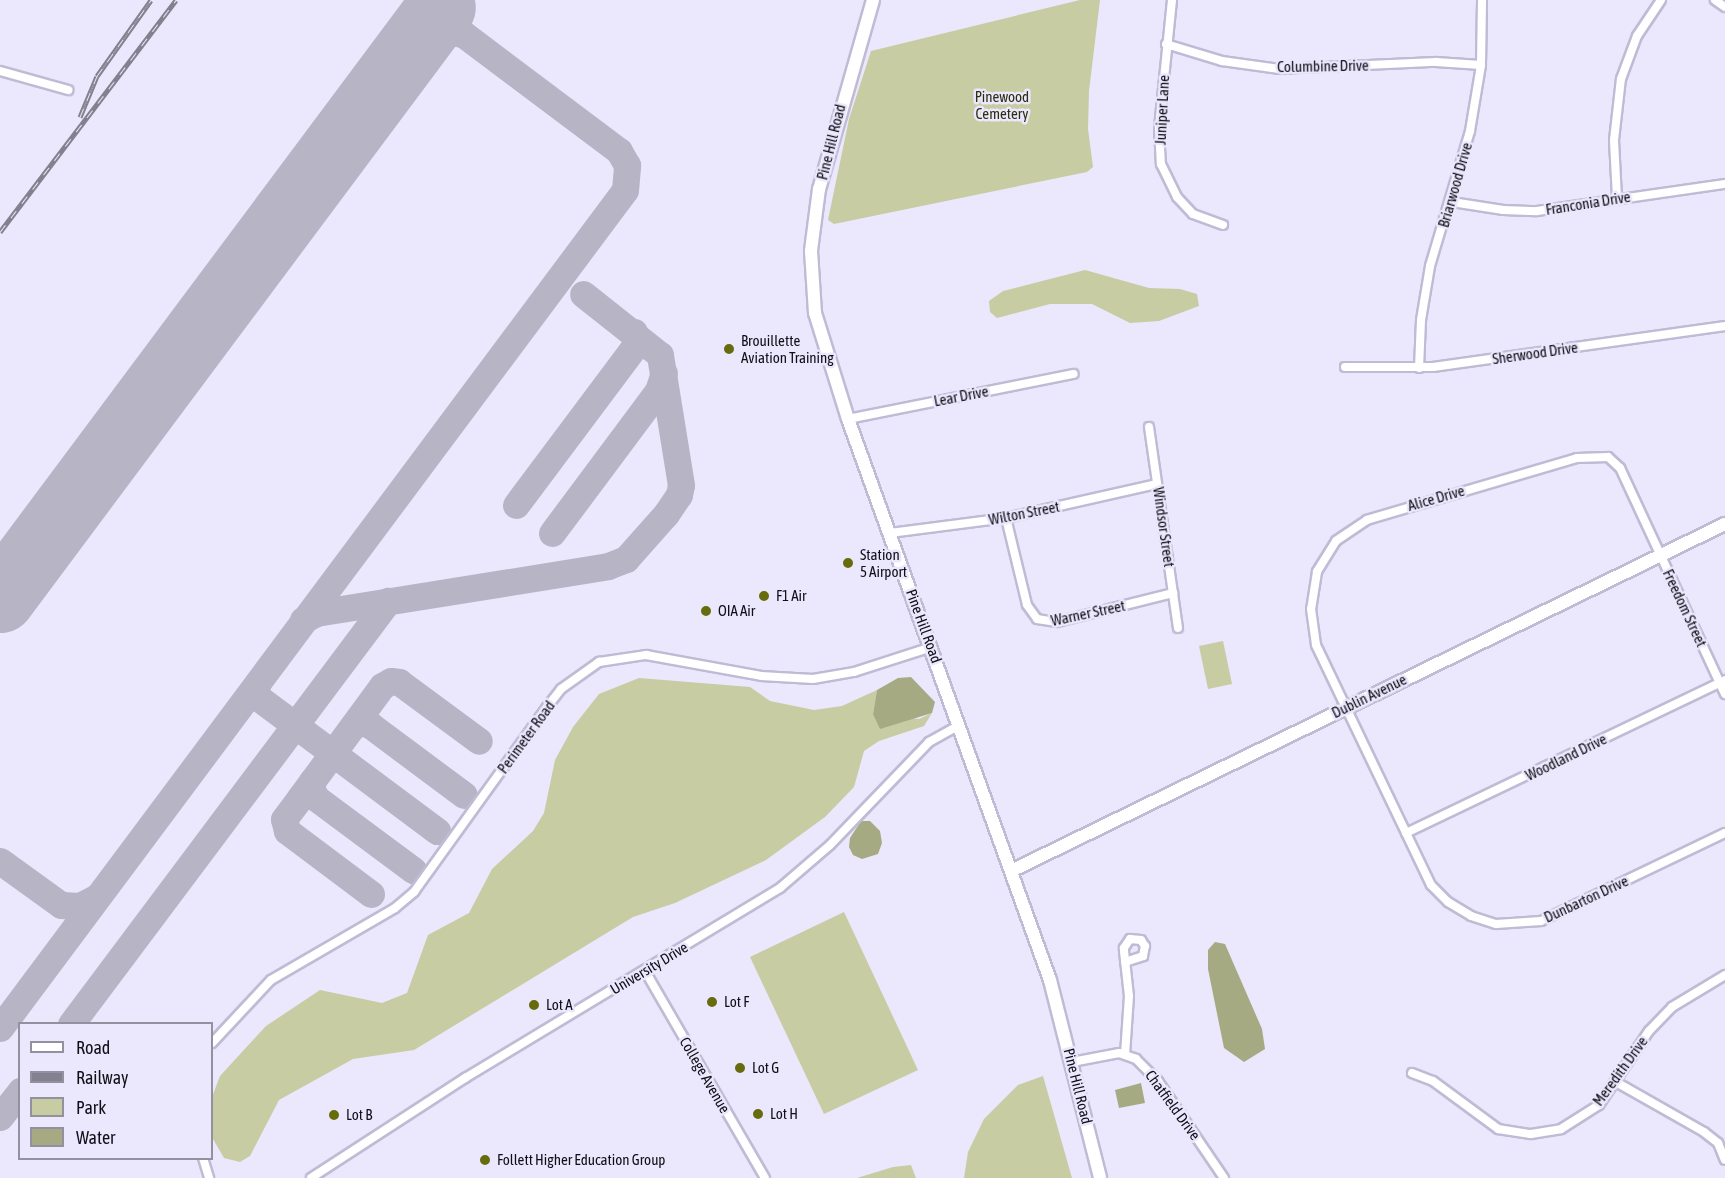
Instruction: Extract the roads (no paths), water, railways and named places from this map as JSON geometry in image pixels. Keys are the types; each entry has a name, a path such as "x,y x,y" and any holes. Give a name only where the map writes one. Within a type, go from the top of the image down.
{"street":[{"name":"Pine Hill Road","path":"873,0 826,157 811,251 815,312 848,419 1013,870 1072,1062 1100,1178"},
{"name":"Juniper Lane","path":"1172,0 1159,128 1161,164 1185,206 1193,214 1223,225"},
{"name":"Briarwood Drive","path":"1419,368 1421,320 1430,266 1452,202 1470,131 1481,65 1482,0"},
{"path":"1617,198 1614,130 1621,79 1637,36 1662,0"},
{"path":"1715,0 1725,7"},
{"name":"Columbine Drive","path":"1166,44 1222,61 1279,69 1436,62 1481,65"},
{"path":"0,71 68,90"},
{"name":"Franconia Drive","path":"1452,202 1537,211 1725,184"},
{"name":"Sherwood Drive","path":"1345,367 1419,368 1725,326"},
{"name":"Lear Drive","path":"848,419 1074,374"},
{"name":"Windsor Street","path":"1149,427 1178,628"},
{"name":"Alice Drive","path":"1347,707 1316,645 1311,600 1317,572 1330,548 1367,520 1576,458 1599,456 1608,458 1620,468 1660,554"},
{"name":"Wilton Street","path":"890,533 1006,518 1157,484"},
{"name":"Warner Street","path":"1006,518 1027,605 1037,620 1057,622 1173,593"},
{"name":"Dublin Avenue","path":"1013,870 1725,524"},
{"name":"Freedom Street","path":"1660,554 1722,682 1725,694"},
{"name":"Perimeter Road","path":"213,1041 272,980 395,908 414,892 561,689 599,662 646,655 761,676 813,679 854,672 932,647"},
{"name":"Woodland Drive","path":"1406,833 1722,682"},
{"name":"Dunbarton Drive","path":"1347,707 1431,885 1448,902 1471,916 1518,925 1541,921 1725,833"},
{"name":"University Drive","path":"311,1178 465,1077 645,971 808,867 930,742 960,725"},
{"path":"1072,1062 1125,1054 1130,996 1125,962"},
{"name":"College Avenue","path":"645,971 765,1178"},
{"name":"Meredith Drive","path":"1412,1073 1433,1081 1486,1124 1515,1133 1561,1129 1599,1105 1660,1018 1694,990 1725,975"},
{"name":"Chatfield Drive","path":"1125,1054 1150,1071 1224,1178"},
{"path":"1616,1082 1670,1110 1722,1142 1725,1160"},
{"path":"204,1160 209,1178"}],"water":[{"path":"911,677 935,702 932,713 880,729 873,714 877,690 898,678"},
{"path":"861,821 870,821 880,831 882,843 878,854 862,859 853,855 849,847 850,838"},
{"path":"1215,942 1225,944 1262,1029 1265,1049 1244,1062 1224,1048 1208,969 1208,950"},
{"path":"1141,1083 1145,1103 1119,1108 1115,1090"}],"railway":[{"path":"80,117 97,76 151,0"},
{"path":"0,232 176,0"}],"place":[{"name":"Brouillette Aviation Training","path":"729,349"},
{"name":"Station 5 Airport","path":"848,563"},
{"name":"F1 Air","path":"764,596"},
{"name":"OIA Air","path":"706,611"},
{"name":"Lot F","path":"712,1002"},
{"name":"Lot A","path":"534,1005"},
{"name":"Lot G","path":"740,1068"},
{"name":"Lot H","path":"758,1114"},
{"name":"Lot B","path":"334,1115"},
{"name":"Follett Higher Education Group","path":"485,1160"}],"park label":[{"name":"Pinewood Cemetery","path":"1002,104"}]}
